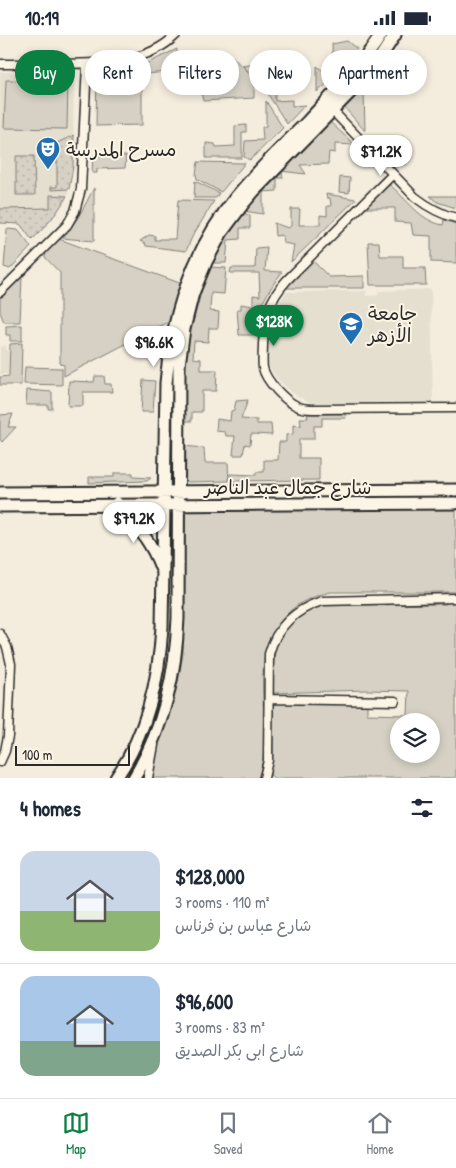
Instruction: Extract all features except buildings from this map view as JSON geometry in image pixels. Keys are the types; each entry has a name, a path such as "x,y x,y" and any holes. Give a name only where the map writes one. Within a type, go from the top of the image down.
{"main road":[{"path":"134,778 148,753 156,732 167,696 176,649 178,618 179,365 193,293 206,261 222,232 243,204 329,107 381,35"},
{"path":"116,778 139,736 154,692 161,643 166,383 171,343 180,305 193,268 209,236 237,195 329,107 372,70 395,35"},
{"path":"165,455 178,455"},
{"name":"شارع جمال عبد الناصر","path":"0,493 456,490"},
{"path":"118,491 117,506 134,522 144,536 154,551 163,573"},
{"name":"شارع جمال عبد الناصر","path":"0,506 456,503"}],"street":[{"path":"151,51 171,40 176,35"},
{"path":"0,64 85,64"},
{"path":"0,292 67,225 75,211 81,189 86,95"},
{"path":"329,107 415,197 438,212 456,218"},
{"path":"394,174 278,290 270,304 265,320 262,368 269,381 286,399 303,408 456,408"},
{"path":"264,778 268,760 269,654 280,630 291,617 306,607 322,601 456,598"},
{"path":"0,633 7,647 11,664 8,736 0,763"},
{"path":"269,699 395,701"},
{"path":"148,778 156,732"}],"shaded area":[{"path":"347,41 357,49 332,50 332,44"},
{"path":"161,57 161,72 151,74 152,61"},
{"path":"239,64 241,66 249,65 249,72 243,66 249,73 249,95 254,95 254,98 203,101 202,95 239,95"},
{"path":"317,66 321,69 321,89 317,92"},
{"path":"0,72 15,72 15,95 74,95 73,167 68,194 57,213 32,240 20,224 0,223"},
{"path":"6,80 15,80 15,95 68,95 67,129 4,128"},
{"path":"97,95 142,95 142,125 96,126"},
{"path":"275,95 275,101 292,100 292,106 305,105 287,124 269,96"},
{"path":"357,95 364,95 365,131 344,107"},
{"path":"266,101 283,128 250,160 244,157 245,141 263,140 262,127 266,126"},
{"path":"330,122 355,145 335,144 335,153 329,152 328,164 300,165 306,174 280,171"},
{"path":"246,125 246,132 242,132 242,158 206,158 206,143 215,144 216,147 235,146 235,126"},
{"path":"74,135 73,167 69,189 51,190 51,187 57,187 57,143"},
{"path":"403,137 402,148 407,149 406,165 383,148 383,139"},
{"path":"16,156 34,156 35,195 16,195"},
{"path":"93,156 126,156 125,168 97,169 97,173 92,173"},
{"path":"198,162 245,163 221,192 197,179"},
{"path":"276,173 282,173 283,178 277,178 277,191 263,192 263,214 244,211"},
{"path":"340,177 350,178 349,193 339,192"},
{"path":"195,181 219,193 216,198 194,198"},
{"path":"390,185 427,219 443,225 444,220 456,224 456,263 431,262 431,236 413,235 411,223 395,222 395,208 365,208 386,186"},
{"path":"94,188 94,241 62,238 76,220"},
{"path":"326,194 356,199 291,262 294,245 283,243 282,235 275,236 274,223 288,228 291,226 291,209 300,209 299,225 320,225 320,215 327,216 327,206 331,206 330,198 327,198"},
{"path":"50,195 67,196 59,209 32,240 20,224 0,223 0,208 50,208"},
{"path":"430,196 456,196 456,208 437,202"},
{"path":"178,200 214,201 192,237 186,251 146,246 145,243 140,241 149,235 155,236 155,240 175,239"},
{"path":"242,212 250,216 250,228 240,228 240,239 228,240 226,263 211,263 219,246"},
{"path":"7,229 18,230 31,247 10,269 4,267"},
{"path":"213,233 173,366 170,417 168,381 176,318 64,376 64,365 60,364 60,273 45,257 46,253 59,239 185,285"},
{"path":"368,242 379,242 380,256 403,256 403,268 425,268 426,285 370,285"},
{"path":"267,247 265,271 282,272 263,301 253,335 239,335 237,309 241,309 241,304 253,306 253,295 260,296 259,273 230,273 231,268 255,268 256,248"},
{"path":"312,260 329,277 364,276 364,288 286,288"},
{"path":"210,267 226,268 224,294 211,293 210,311 219,312 218,328 209,328 208,342 194,341 193,358 201,359 201,370 217,370 216,391 202,391 202,412 192,412 192,421 184,421 183,387 189,337 205,278"},
{"path":"22,277 20,322 4,322 0,312 0,297"},
{"name":"جامعة الأزهر","path":"431,289 433,402 310,402 291,392 276,378 271,370 268,350 270,326 276,309 286,292 366,291 366,296 379,295 378,291"},
{"path":"22,325 22,341 10,341 10,335 6,335 6,326"},
{"path":"22,343 21,385 0,385 0,377 9,376 10,344"},
{"path":"6,346 6,351 10,351 9,374 0,374 0,347"},
{"path":"25,367 62,368 62,385 24,384"},
{"path":"95,376 104,376 105,384 111,384 112,392 83,392 83,406 68,406 69,381 94,382"},
{"path":"143,380 155,381 153,412 141,412"},
{"path":"27,390 52,392 52,409 48,409 48,405 26,405"},
{"path":"248,400 241,419 257,420 257,424 271,424 272,435 251,434 250,445 245,444 243,455 233,455 235,436 226,436 225,432 216,431 217,419 230,421 231,411 234,410 236,401"},
{"path":"13,414 8,427 16,427 2,442 0,439 0,415"},
{"path":"307,414 345,414 346,418 322,418 322,426 314,426 314,439 299,439 299,458 319,458 319,480 230,481 230,474 256,475 256,472 264,472 264,460 278,460 279,442 286,442 286,435 293,434 293,425 301,426 300,418 308,418"},
{"path":"183,446 204,448 205,463 228,463 229,481 188,482 183,478"},
{"path":"114,473 133,473 133,477 151,478 147,481 89,483 89,477 114,477"},
{"path":"456,506 456,592 331,592 302,602 280,622 270,640 264,658 265,739 263,759 258,778 140,778 168,716 181,668 183,651 185,510"},
{"path":"353,601 354,605 446,604 446,601 456,601 456,778 274,778 270,775 273,751 272,702 367,700 367,714 390,715 390,763 440,763 440,713 408,713 409,691 367,690 273,693 274,659 279,639 284,630 302,614 315,606"}],"place":[{"name":"مسرح المدرسة","path":"48,170"},
{"name":"جامعة الأزهر","path":"351,345"}]}
